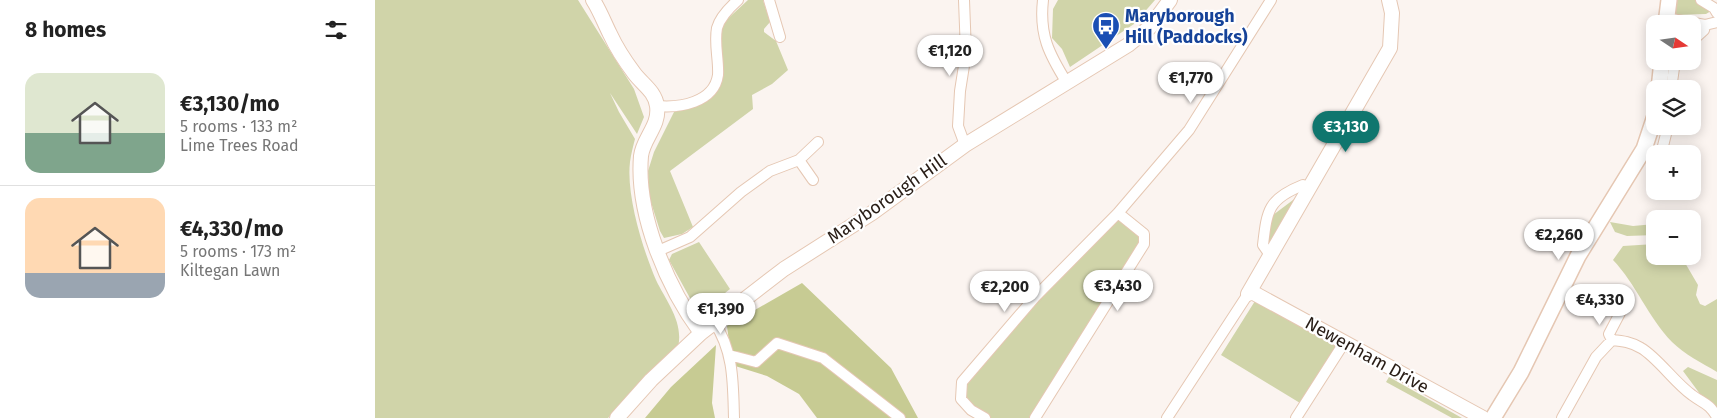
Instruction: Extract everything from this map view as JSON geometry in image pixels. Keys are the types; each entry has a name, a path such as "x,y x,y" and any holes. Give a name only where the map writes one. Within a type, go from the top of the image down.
{"main road":[{"path":"1667,15 1669,0"},
{"path":"1493,418 1521,372 1579,256 1644,149 1649,135"}],"street":[{"path":"593,0 610,36 635,74 650,89 657,106 655,125 641,153 642,192 658,251 687,314 701,333"},
{"path":"657,106 682,106 695,102 714,86 717,76 717,30 724,14 737,0"},
{"path":"769,0 780,37"},
{"path":"965,0 966,53 960,91 958,126 965,145"},
{"path":"1043,0 1041,19 1043,35 1053,60 1067,83"},
{"name":"Maryborough Hill","path":"617,418 651,380 701,333 784,269 872,213 965,145 1128,45 1150,27 1170,0"},
{"path":"985,418 971,410 961,399 962,382 1035,297 1118,212 1189,130 1271,0"},
{"path":"1167,418 1249,293 1390,48 1392,13 1389,0"},
{"path":"1701,0 1714,8 1717,13"},
{"path":"1701,25 1717,22"},
{"path":"1701,33 1705,25"},
{"path":"658,251 690,238 741,192 770,171 799,160 818,142"},
{"path":"799,160 813,180"},
{"path":"1270,255 1263,245 1266,215 1275,201 1289,191 1303,185 1309,188"},
{"path":"1035,418 1144,244 1143,234 1118,212"},
{"name":"Newenham Drive","path":"1249,293 1483,418"},
{"path":"1612,340 1609,334 1620,313"},
{"path":"714,322 727,342 734,418"},
{"path":"1562,418 1596,357 1612,340 1630,341 1643,349 1668,375 1693,396 1711,406 1717,417"},
{"path":"729,355 756,362 777,343 823,358 900,418"},
{"path":"1296,418 1344,343"}],"green space":[{"path":"375,0 578,0 634,89 644,117 637,134 610,93 635,139 630,159 629,175 633,206 651,268 673,312 679,329 679,338 678,347 608,418 375,418"},
{"path":"748,0 763,0 770,22 764,29 764,32 776,41 788,70 772,84 752,95 753,109 670,171 693,227 682,234 664,238 649,196 648,171 654,152 674,112 699,105 714,92 722,78 720,39 722,24"},
{"path":"1058,0 1155,0 1134,24 1070,67 1062,49 1052,38 1053,9"},
{"path":"1675,0 1695,0 1711,11 1706,14 1673,15"},
{"path":"1297,197 1272,243 1268,241 1269,218"},
{"path":"1118,213 1144,234 1144,244 1035,418 985,418 965,403 965,379"},
{"path":"1610,222 1633,226 1646,225 1646,235 1627,236 1615,232"},
{"path":"699,242 730,289 719,299 696,309 669,260 672,254"},
{"path":"1646,245 1646,265 1686,265 1698,285 1696,295 1700,304 1705,306 1717,299 1717,372 1672,342 1656,322 1629,279 1613,260 1623,246"},
{"path":"802,283 891,368 918,418 817,418 799,394 767,376 732,365 727,326"},
{"path":"1255,301 1336,346 1300,403 1221,355"},
{"path":"716,345 712,403 715,418 645,418 671,387"},
{"path":"1688,367 1717,380 1717,411 1703,398 1683,371"},
{"path":"1389,377 1462,418 1452,418 1386,382"}],"place":[{"name":"Maryborough Hill (Paddocks)","path":"1106,50"}]}
